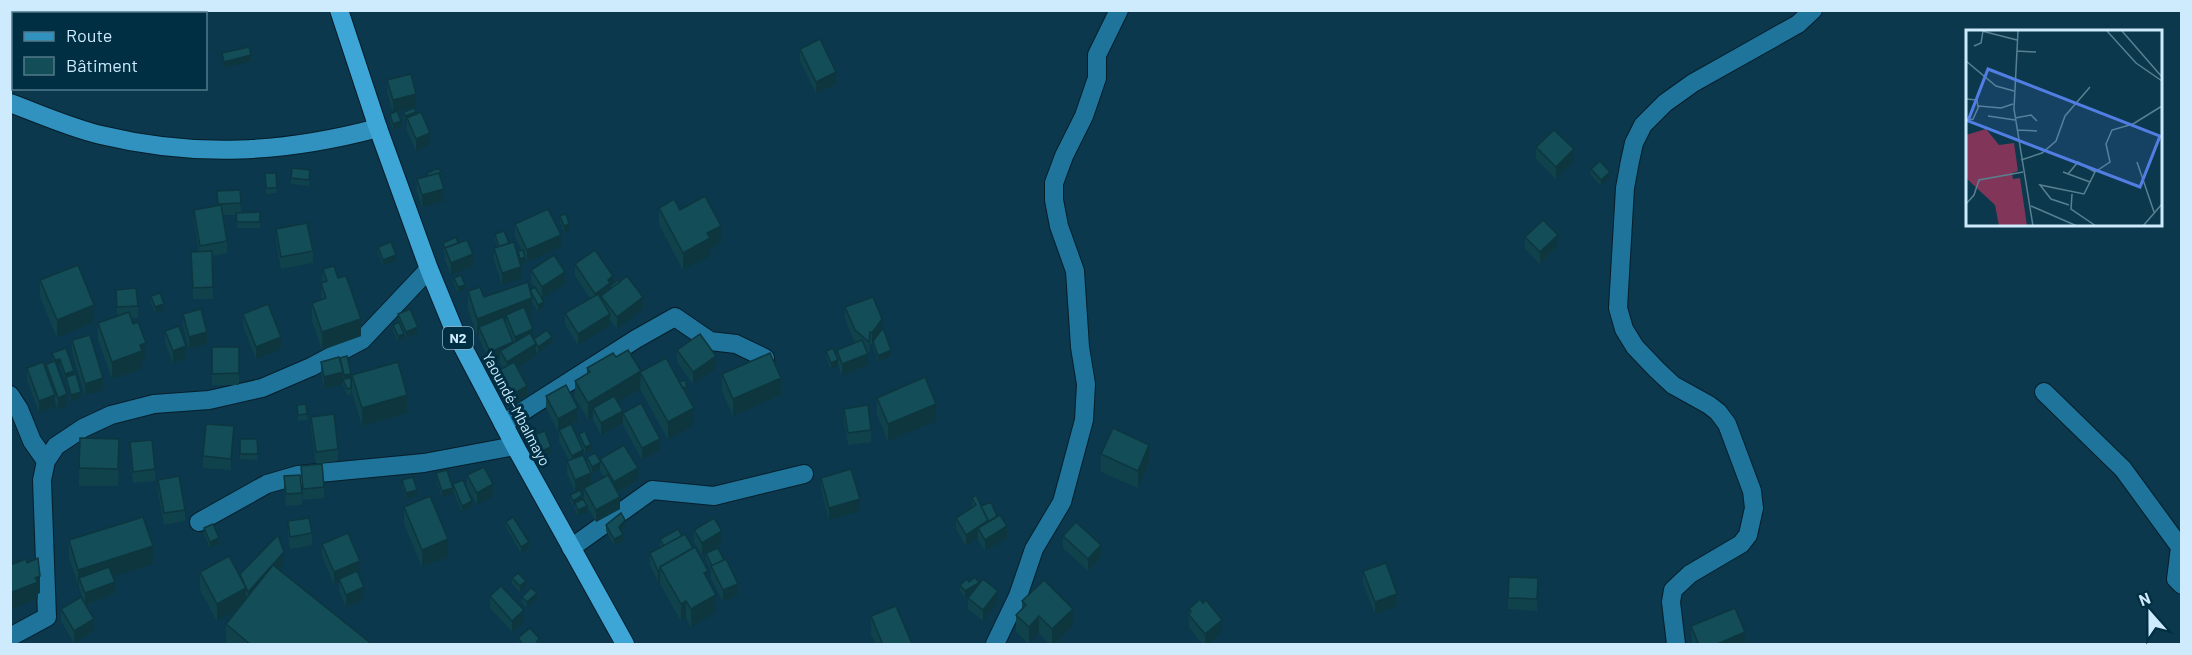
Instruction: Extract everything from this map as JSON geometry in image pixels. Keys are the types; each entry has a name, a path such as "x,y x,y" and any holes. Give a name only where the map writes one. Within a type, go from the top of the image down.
{"highway":[{"name":"Yaoundé-Mbalmayo","path":"339,10 378,128 429,269 454,330 514,446 625,645"}],"main road":[{"path":"10,103 99,135 161,148 231,151 297,146 337,139 378,128"}],"street":[{"path":"994,645 1018,596 1034,549 1062,502 1084,420 1086,384 1080,347 1075,272 1059,226 1054,200 1054,183 1064,156 1084,116 1097,78 1097,55 1119,10"},
{"path":"1676,645 1671,602 1673,590 1690,574 1741,544 1748,535 1754,508 1752,491 1727,424 1709,405 1674,385 1657,370 1635,347 1624,330 1618,308 1625,188 1632,152 1636,137 1643,125 1665,103 1693,83 1798,24 1813,10"},
{"path":"10,638 47,617 42,480 46,461 56,446 83,428 111,414 154,404 209,400 262,388 311,367 362,340 429,269"},
{"path":"503,424 636,339 675,317 710,341 736,344 765,358"},
{"path":"2044,392 2123,469 2180,547 2176,579 2181,585"},
{"path":"10,395 20,409 32,441 46,461"},
{"path":"199,522 267,484 298,475 424,463 514,446"},
{"path":"572,548 652,490 714,496 804,474"}],"building":[{"path":"820,39 836,72 816,82 800,49"},
{"path":"249,47 251,55 224,62 222,53"},
{"path":"411,74 416,94 393,100 387,80"},
{"path":"414,108 416,112 405,116 404,112"},
{"path":"397,111 401,121 393,124 390,114"},
{"path":"421,112 430,133 416,139 407,118"},
{"path":"1554,130 1574,149 1556,167 1536,147"},
{"path":"1600,161 1610,172 1601,180 1591,169"},
{"path":"292,168 310,170 309,180 291,178"},
{"path":"439,168 442,175 440,176 439,173 428,176 427,173"},
{"path":"265,173 276,173 277,188 266,188"},
{"path":"439,173 444,189 422,195 417,179"},
{"path":"240,190 241,203 218,204 217,191"},
{"path":"705,196 721,226 707,233 710,238 683,253 659,208 674,199 680,210"},
{"path":"221,205 227,241 200,246 194,210"},
{"path":"548,209 561,235 527,250 515,224"},
{"path":"260,212 260,222 237,222 236,213"},
{"path":"566,214 569,224 564,226 560,216"},
{"path":"1543,220 1558,235 1540,252 1525,237"},
{"path":"307,223 313,251 281,257 276,229"},
{"path":"504,231 509,243 499,247 495,234"},
{"path":"456,237 458,243 445,249 443,243"},
{"path":"467,240 473,254 451,263 445,248"},
{"path":"391,242 396,255 383,260 378,247"},
{"path":"514,242 521,267 502,273 494,248"},
{"path":"523,250 525,257 520,259 518,251"},
{"path":"595,250 613,276 608,280 610,283 595,294 575,264"},
{"path":"212,251 213,287 193,288 191,252"},
{"path":"554,255 565,272 542,287 531,270"},
{"path":"78,265 94,305 57,320 40,280"},
{"path":"334,266 338,278 346,276 361,319 322,332 312,303 326,298 321,283 327,281 323,269"},
{"path":"461,275 465,285 458,287 454,278"},
{"path":"627,276 643,297 617,317 601,296"},
{"path":"618,280 620,282 611,288 610,286"},
{"path":"528,282 532,298 477,319 468,291 480,287 484,297"},
{"path":"535,287 544,302 538,305 530,290"},
{"path":"136,288 138,306 117,307 116,290"},
{"path":"160,293 164,304 155,307 151,296"},
{"path":"598,294 610,314 578,334 565,313"},
{"path":"873,297 882,319 872,333 870,332 869,342 855,330 845,307"},
{"path":"268,304 281,337 256,347 243,314"},
{"path":"524,307 533,329 515,337 506,315"},
{"path":"201,309 207,332 189,337 183,314"},
{"path":"410,309 418,327 406,332 398,314"},
{"path":"129,312 133,324 138,322 146,343 140,345 142,351 112,362 98,323"},
{"path":"503,317 513,342 490,352 479,327"},
{"path":"399,322 404,334 398,336 393,325"},
{"path":"179,326 186,346 173,351 165,331"},
{"path":"883,328 891,350 878,356 873,341"},
{"path":"547,330 552,337 538,347 534,339"},
{"path":"530,333 536,344 507,362 500,351"},
{"path":"700,334 716,356 693,372 677,350"},
{"path":"90,335 103,378 85,384 72,340"},
{"path":"862,340 868,354 842,364 837,350"},
{"path":"212,347 239,347 239,373 212,374"},
{"path":"66,348 74,371 65,374 60,359 55,360 52,353"},
{"path":"833,348 838,360 831,363 826,351"},
{"path":"628,350 641,371 588,403 575,381 590,372 587,368 613,353 616,357"},
{"path":"770,353 781,378 733,399 722,374"},
{"path":"347,356 351,374 344,375 340,358"},
{"path":"339,357 343,372 324,377 321,362"},
{"path":"666,358 694,408 668,422 640,372"},
{"path":"55,361 67,394 58,398 46,364"},
{"path":"43,362 55,395 39,401 27,368"},
{"path":"398,362 407,395 362,408 352,375"},
{"path":"514,362 527,386 511,395 498,371"},
{"path":"76,374 81,392 71,395 66,377"},
{"path":"925,377 936,404 888,424 877,398"},
{"path":"351,378 351,388 347,389 343,379"},
{"path":"685,380 687,387 683,388 679,382"},
{"path":"566,385 578,408 558,419 546,396"},
{"path":"614,396 623,411 601,423 593,408"},
{"path":"641,403 660,439 642,448 623,413"},
{"path":"306,404 307,414 298,415 297,405"},
{"path":"868,405 871,430 848,433 844,409"},
{"path":"334,414 338,449 316,452 311,417"},
{"path":"206,424 234,426 231,459 203,456"},
{"path":"571,424 583,450 572,456 559,430"},
{"path":"1113,428 1149,445 1138,471 1101,454"},
{"path":"545,431 551,447 542,451 536,434"},
{"path":"585,431 591,445 585,447 579,434"},
{"path":"80,438 119,439 118,469 79,468"},
{"path":"240,439 257,439 258,454 240,454"},
{"path":"152,440 155,469 133,472 130,442"},
{"path":"624,445 638,468 614,482 600,459"},
{"path":"595,453 601,462 592,467 587,457"},
{"path":"583,455 591,473 575,480 567,461"},
{"path":"322,464 324,487 303,489 301,466"},
{"path":"484,467 493,484 477,493 467,475"},
{"path":"851,469 860,499 829,508 821,478"},
{"path":"447,470 453,488 442,491 436,473"},
{"path":"300,475 302,493 286,494 284,476"},
{"path":"608,475 620,497 596,510 584,488"},
{"path":"179,476 185,510 164,513 158,480"},
{"path":"413,477 417,490 406,493 402,480"},
{"path":"463,480 472,501 462,506 453,484"},
{"path":"580,490 582,495 573,501 570,495"},
{"path":"976,495 988,520 966,535 956,518 976,505 972,498"},
{"path":"430,496 448,539 422,550 404,507"},
{"path":"583,499 587,506 578,510 575,503"},
{"path":"991,502 997,516 988,522 981,506"},
{"path":"621,513 625,520 619,527 623,535 614,539 606,525"},
{"path":"1000,515 1007,526 985,540 978,528"},
{"path":"143,517 153,546 78,570 69,540"},
{"path":"513,517 529,542 521,547 506,522"},
{"path":"309,518 312,533 290,537 288,521"},
{"path":"714,518 722,531 702,543 694,530"},
{"path":"1076,522 1101,545 1088,559 1063,536"},
{"path":"213,524 219,538 210,542 204,528"},
{"path":"678,529 682,536 664,546 660,539"},
{"path":"348,533 360,561 334,572 322,544"},
{"path":"685,534 693,548 660,567 658,571 650,553"},
{"path":"278,535 284,552 248,592 240,574"},
{"path":"695,547 708,571 704,573 716,595 691,609 686,601 681,604 660,567"},
{"path":"718,548 724,560 712,566 706,553"},
{"path":"229,556 246,588 217,604 200,572"},
{"path":"38,558 40,576 35,578 38,582 10,593 10,565 26,559 27,563"},
{"path":"726,559 738,584 723,590 711,566"},
{"path":"1386,563 1397,594 1375,602 1363,571"},
{"path":"273,565 373,645 251,645 226,624"},
{"path":"109,567 115,582 85,593 79,578"},
{"path":"357,571 364,587 346,595 339,579"},
{"path":"518,573 526,581 520,586 512,578"},
{"path":"975,577 979,583 965,591 960,585 967,579 969,582"},
{"path":"1509,577 1538,578 1537,599 1508,598"},
{"path":"983,579 998,591 983,610 968,598"},
{"path":"1044,580 1073,609 1052,629 1039,616 1029,627 1016,615 1026,605 1022,601"},
{"path":"501,586 524,610 512,621 490,596"},
{"path":"531,588 537,593 527,602 522,597"},
{"path":"81,597 94,619 74,631 61,609"},
{"path":"1200,599 1203,603 1206,600 1222,620 1205,634 1189,615 1191,611 1188,610"},
{"path":"896,606 912,644 910,645 883,645 871,616"},
{"path":"1735,608 1745,632 1715,645 1699,645 1691,626"},
{"path":"530,628 539,638 535,645 523,645 518,638"}]}
